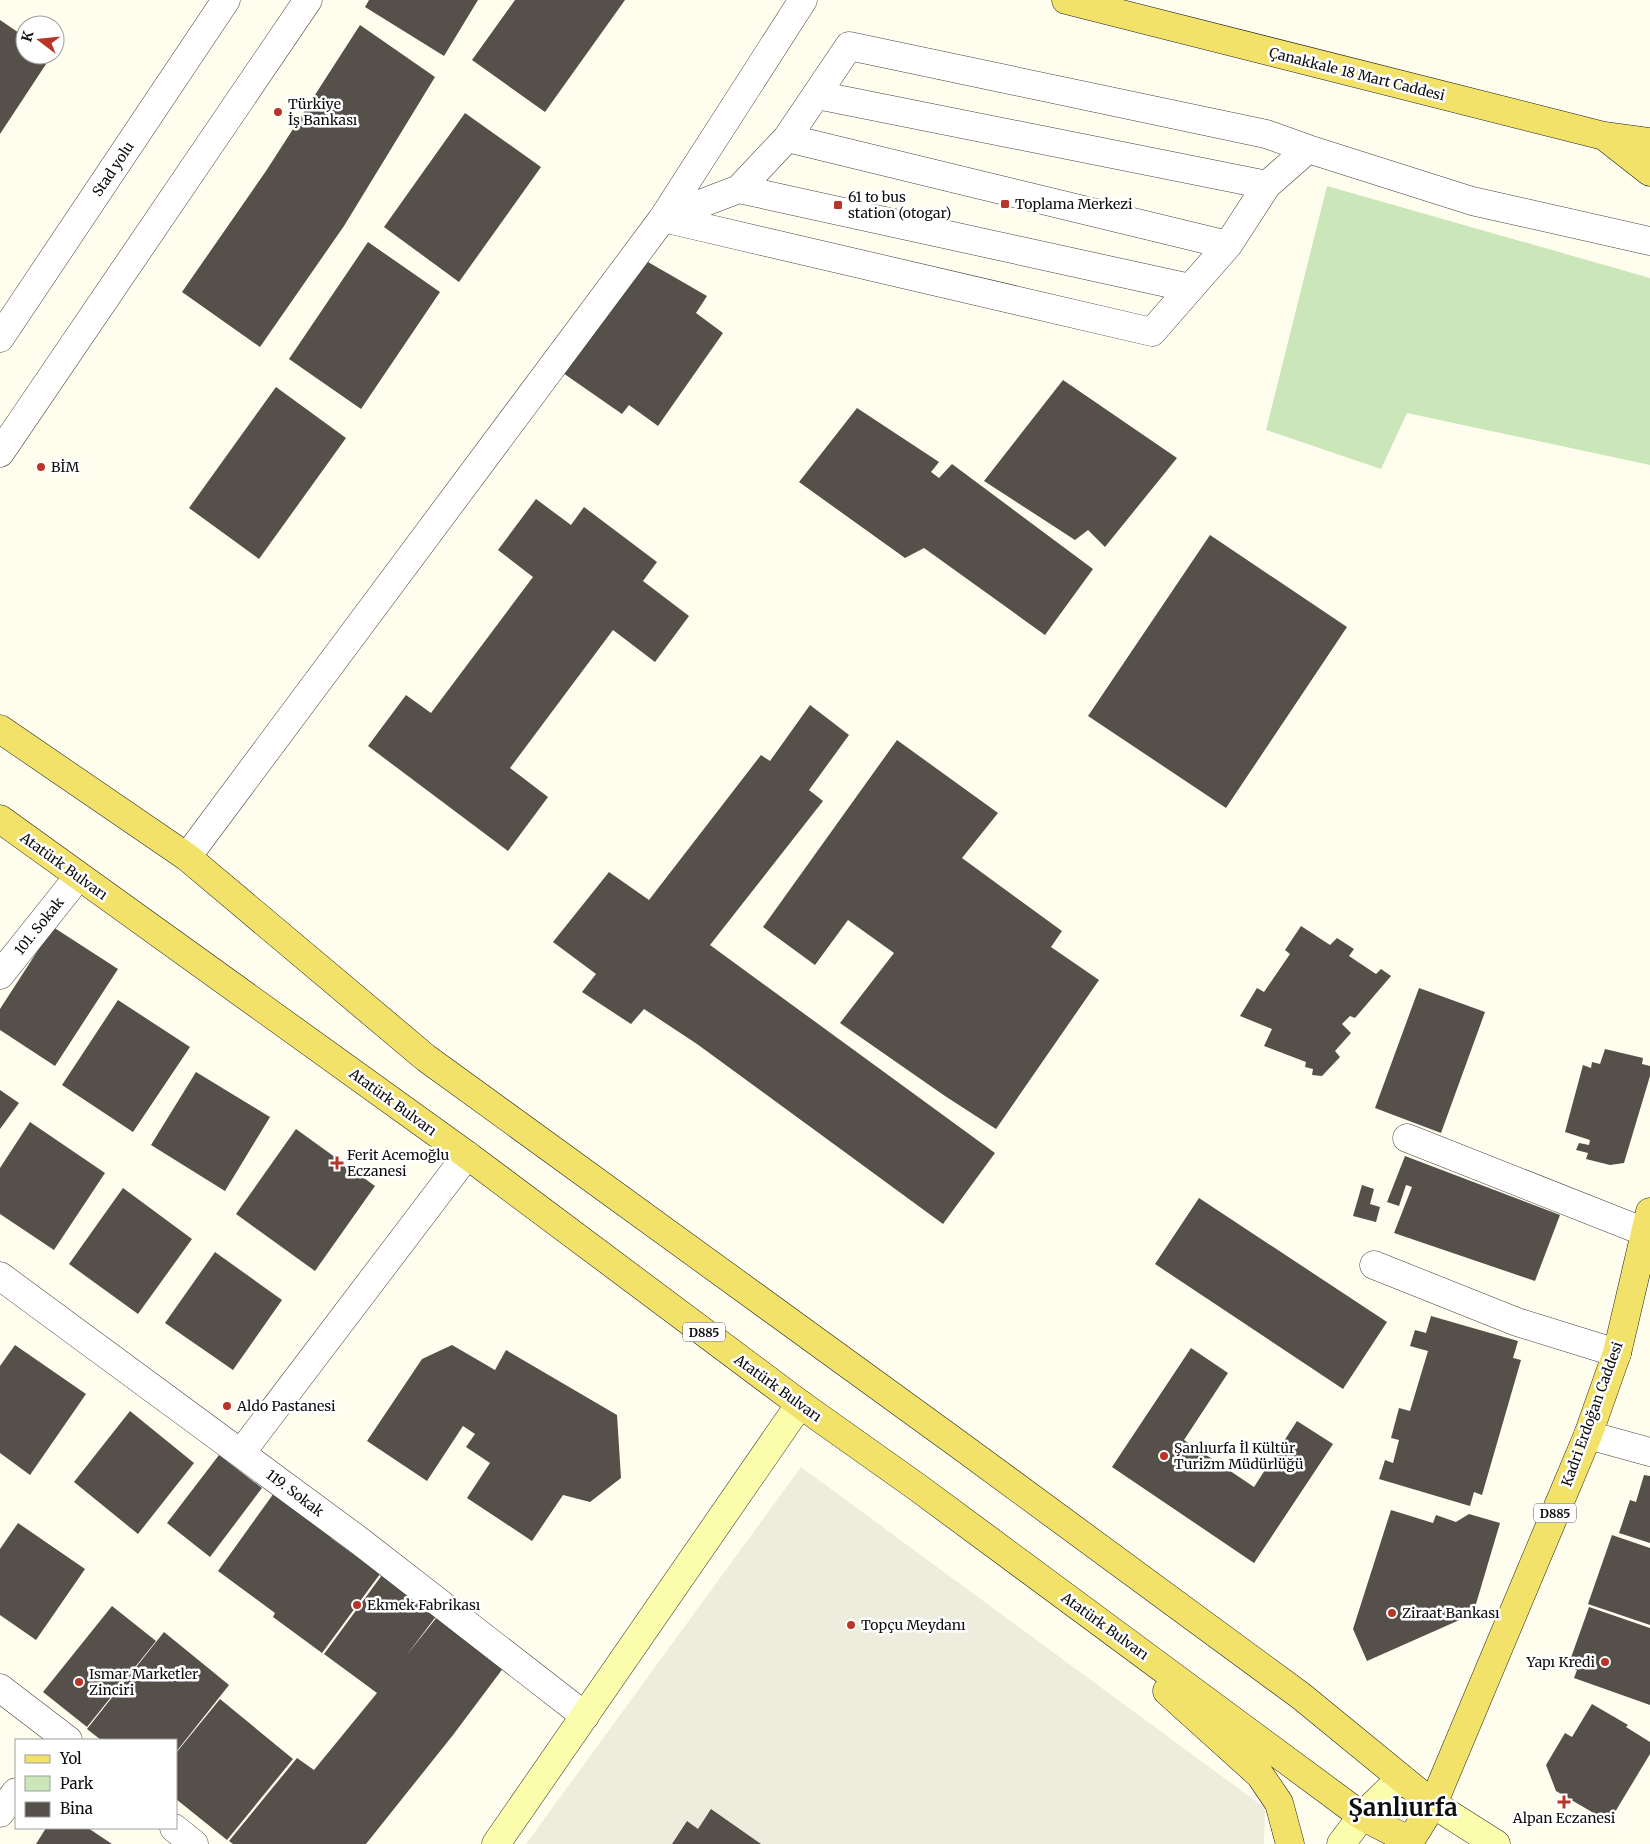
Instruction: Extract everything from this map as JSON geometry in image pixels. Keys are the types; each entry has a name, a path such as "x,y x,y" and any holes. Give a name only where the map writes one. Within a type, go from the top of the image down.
{"main road":[{"name":"Çanakkale 18 Mart Caddesi","path":"1066,0 1604,136 1650,142"},
{"path":"1604,136 1650,172"},
{"path":"0,729 187,857 426,1058 958,1444 1285,1685 1433,1804"},
{"name":"Atatürk Bulvarı","path":"0,819 78,877 467,1155 800,1404 917,1487 1362,1816 1410,1843"},
{"name":"Kadri Erdoğan Caddesi","path":"1410,1843 1433,1804 1588,1435 1617,1353 1647,1222"},
{"path":"1042,1580 1260,1775 1279,1803 1290,1844"}],"street":[{"name":"Stad yolu","path":"0,338 226,0"},
{"path":"0,453 308,0"},
{"path":"187,857 663,218 803,0"},
{"path":"663,218 740,189 787,138 849,46 1266,134 1472,201 1650,241"},
{"path":"817,94 1267,185"},
{"path":"787,138 1228,244"},
{"path":"663,218 1152,332 1228,244 1267,185 1308,149"},
{"path":"740,189 1190,288"},
{"name":"101. Sokak","path":"0,974 78,877"},
{"path":"1407,1138 1647,1222"},
{"path":"242,1453 467,1155"},
{"path":"1374,1265 1517,1322 1617,1353"},
{"name":"119. Sokak","path":"0,1276 242,1453 585,1716"},
{"path":"496,1844 800,1404"},
{"path":"1588,1435 1650,1452"},
{"path":"0,1688 62,1738"},
{"path":"1341,1844 1362,1816 1401,1778"},
{"path":"0,1813 15,1793"},
{"path":"1433,1804 1496,1844"},
{"path":"175,1829 194,1844"}],"green space":[{"path":"1327,186 1650,278 1650,465 1407,413 1381,469 1266,430"}],"shaded area":[{"name":"Topçu Meydanı","path":"801,1467 1265,1808 1264,1844 526,1844"}],"building":[{"path":"369,0 478,0 444,56 365,7"},
{"path":"515,0 625,0 545,112 472,60"},
{"path":"0,20 15,30 15,65 45,65 0,134"},
{"path":"360,25 435,77 344,226 260,347 182,292 266,171"},
{"path":"465,113 541,167 459,282 384,227"},
{"path":"368,242 440,292 361,409 289,359"},
{"path":"648,262 707,296 696,313 723,333 658,426 629,405 622,414 563,373"},
{"path":"1063,380 1177,458 1105,547 1088,530 1075,540 984,481"},
{"path":"276,387 346,438 259,559 189,508"},
{"path":"857,408 939,462 931,472 939,478 952,464 1093,569 1045,635 924,548 905,558 799,482"},
{"path":"536,499 571,525 584,507 657,562 643,581 689,616 655,662 613,630 510,768 548,797 508,851 368,746 406,695 431,713 533,577 498,550"},
{"path":"1210,535 1347,627 1226,808 1088,716"},
{"path":"810,705 849,735 809,790 823,801 710,945 995,1153 943,1224 697,1044 644,1009 631,1024 582,992 596,974 553,942 609,872 649,900 761,755 770,761"},
{"path":"897,740 998,813 962,858 1062,931 1051,947 1099,980 996,1129 840,1023 894,953 848,920 815,965 763,927"},
{"path":"1301,926 1330,945 1337,938 1354,949 1349,956 1376,974 1381,969 1391,976 1355,1018 1350,1016 1342,1024 1351,1033 1335,1051 1340,1057 1322,1076 1312,1075 1313,1069 1305,1067 1306,1062 1264,1046 1272,1029 1240,1016 1257,988 1264,992 1290,954 1285,950"},
{"path":"53,927 118,969 55,1066 0,1030 0,1009"},
{"path":"1419,988 1485,1012 1441,1133 1375,1108"},
{"path":"118,1000 190,1047 133,1132 62,1085"},
{"path":"1605,1049 1643,1058 1642,1064 1650,1066 1650,1076 1624,1163 1610,1165 1586,1159 1588,1153 1576,1150 1579,1143 1589,1145 1590,1140 1565,1132 1583,1065 1591,1068 1592,1062 1600,1064"},
{"path":"196,1072 270,1117 225,1191 151,1145"},
{"path":"0,1090 19,1103 0,1129"},
{"path":"30,1122 105,1173 54,1250 0,1214 0,1168"},
{"path":"296,1129 375,1186 315,1271 236,1214"},
{"path":"1405,1156 1560,1215 1535,1281 1394,1233 1412,1187 1406,1185 1399,1206 1387,1202"},
{"path":"1362,1185 1374,1189 1370,1204 1380,1207 1376,1222 1353,1216"},
{"path":"123,1188 192,1239 138,1314 69,1264"},
{"path":"1199,1198 1387,1322 1343,1389 1155,1264"},
{"path":"215,1252 282,1300 233,1370 165,1323"},
{"path":"1431,1316 1518,1341 1513,1358 1521,1360 1482,1495 1474,1492 1470,1506 1379,1479 1385,1460 1393,1463 1399,1440 1391,1438 1399,1408 1410,1411 1428,1351 1410,1346 1415,1330 1426,1333"},
{"path":"15,1345 86,1394 30,1475 0,1453 0,1366"},
{"path":"452,1345 495,1370 506,1350 617,1415 621,1478 590,1502 563,1495 532,1541 467,1498 490,1463 466,1447 475,1434 463,1426 427,1481 367,1441 422,1359"},
{"name":"Şanlıurfa İl Kültür Turizm Müdürlüğü","path":"1191,1348 1228,1373 1184,1440 1254,1487 1297,1421 1333,1444 1254,1563 1112,1467"},
{"path":"130,1411 194,1463 138,1534 74,1482"},
{"path":"219,1455 262,1488 210,1557 167,1523"},
{"path":"1644,1475 1650,1476 1650,1543 1619,1533 1630,1500 1636,1502"},
{"path":"274,1493 333,1536 331,1538 380,1574 322,1653 273,1617 275,1613 218,1571"},
{"path":"1391,1510 1433,1523 1436,1515 1456,1522 1469,1514 1500,1523 1473,1614 1367,1661 1353,1629"},
{"path":"18,1523 85,1569 36,1640 0,1615 0,1549"},
{"path":"1612,1535 1650,1548 1650,1625 1588,1604"},
{"path":"382,1575 437,1615 406,1656 437,1617 504,1667 453,1735 366,1844 233,1844 229,1841 297,1758 314,1770 377,1693 324,1654"},
{"path":"112,1606 156,1641 87,1727 43,1692"},
{"path":"1589,1607 1650,1628 1650,1705 1574,1678 1577,1670 1568,1666"},
{"path":"164,1632 229,1685 178,1749 178,1739 100,1739 87,1729"},
{"path":"220,1699 293,1759 227,1840 178,1801 178,1751"},
{"path":"1592,1704 1628,1725 1626,1727 1650,1742 1650,1754 1609,1822 1556,1791 1546,1765 1565,1733 1572,1737"},
{"path":"711,1809 761,1844 672,1844 687,1821 698,1829"},
{"path":"45,1829 90,1829 112,1844 36,1844"}],"place":[{"name":"Türkiye İş Bankası","path":"278,112"},
{"name":"Toplama Merkezi","path":"1005,204"},
{"name":"61 to bus station (otogar)","path":"838,205"},
{"name":"BİM","path":"41,467"},
{"name":"Ferit Acemoğlu Eczanesi","path":"337,1163"},
{"name":"Aldo Pastanesi","path":"227,1406"},
{"name":"Şanlıurfa İl Kültür Turizm Müdürlüğü","path":"1164,1456"},
{"name":"Ekmek Fabrikası","path":"357,1605"},
{"name":"Ziraat Bankası","path":"1392,1613"},
{"name":"Topçu Meydanı","path":"851,1625"},
{"name":"Yapı Kredi","path":"1605,1662"},
{"name":"Ismar Marketler Zinciri","path":"79,1682"},
{"name":"Alpan Eczanesi","path":"1564,1802"}],"district":[{"name":"Şanlıurfa","path":"1403,1807"}]}
